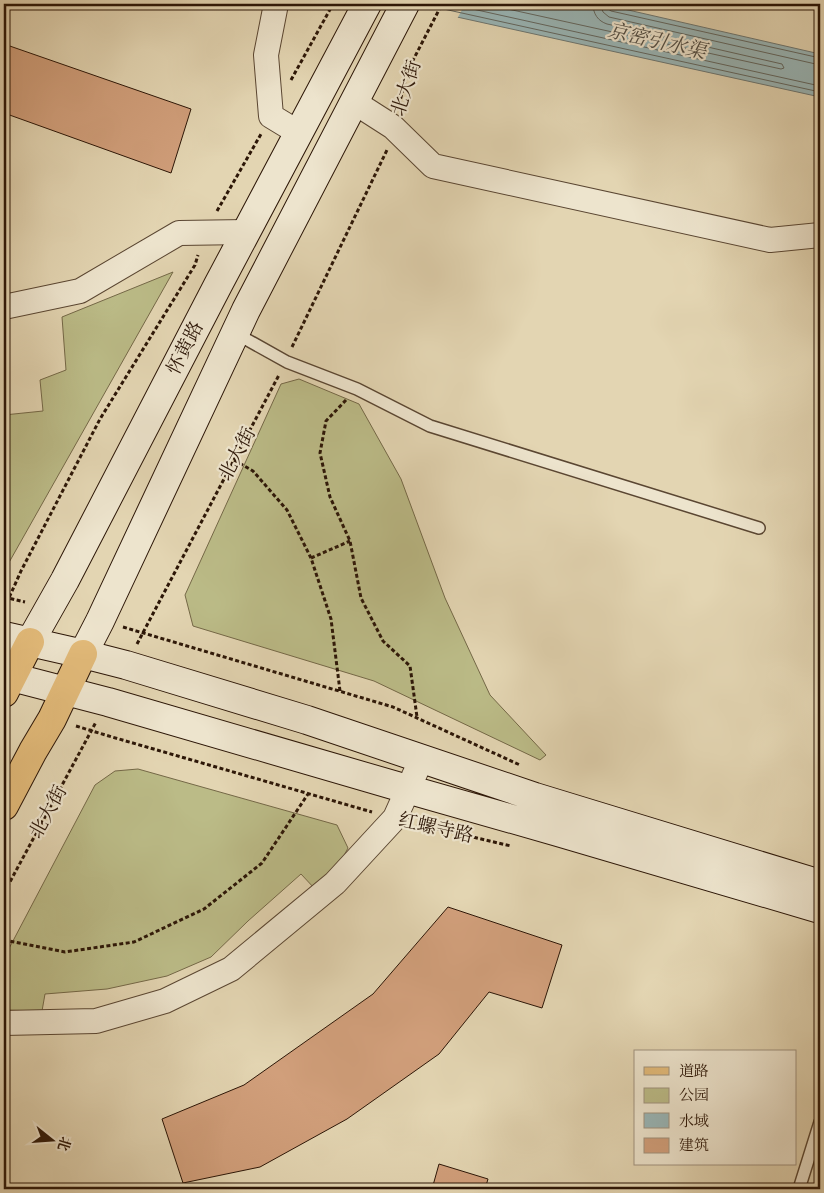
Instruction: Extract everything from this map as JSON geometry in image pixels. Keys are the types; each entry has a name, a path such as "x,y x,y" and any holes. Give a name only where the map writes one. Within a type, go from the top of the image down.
{"main road":[{"name":"怀黄路","path":"17,639 65,580 367,4"},
{"name":"怀黄路","path":"84,654 246,310 405,4"},
{"path":"6,682 17,639 84,654 307,720 535,798 820,884"},
{"path":"4,806 52,719 84,654"},
{"name":"红螺寺路","path":"6,682 65,691 108,702 820,909"}],"street":[{"path":"276,4 266,55 271,116 298,133"},
{"path":"354,102 393,126 432,166 770,240 820,235"},
{"path":"4,307 80,291 179,233 246,232"},
{"path":"4,1023 96,1022 165,1001 231,969 335,882 395,818 422,758"}],"lane":[{"path":"235,333 287,362 357,389 430,426 759,528"},
{"path":"798,1189 820,1122"}],"path":[{"path":"291,82 333,4"},
{"name":"北大街","path":"126,665 287,362 298,334 386,152 408,70 442,4"},
{"path":"4,609 21,571 100,419 196,265 204,233 271,116"},
{"path":"357,389 326,422 320,453 330,497 350,541 360,598 383,641 410,666 416,718"},
{"path":"234,460 253,472 287,510 311,558 331,619 340,691"},
{"path":"311,558 350,541"},
{"path":"100,621 144,632 393,707 523,766"},
{"name":"北大街","path":"4,893 108,702"},
{"name":"红螺寺路","path":"52,719 308,794 395,818 516,847"},
{"path":"4,940 65,952 134,942 204,910 262,863 308,794"}],"green space":[{"path":"173,272 7,566 4,567 4,415 43,411 40,380 66,370 62,317"},
{"path":"299,379 359,404 401,479 445,598 490,695 546,755 540,760 374,681 193,626 185,595 281,384"},
{"path":"138,769 337,825 348,848 338,867 315,889 301,874 211,957 167,976 107,989 45,994 42,1011 4,1010 4,958 95,785 115,771"}],"water":[{"name":"京密引水渠","path":"398,4 602,4 820,54 820,97"}],"pier":[{"path":"396,4 465,4 457,19"}],"building":[{"path":"4,44 191,109 171,173 4,113"},
{"path":"448,907 562,945 542,1008 489,992 439,1054 347,1119 260,1167 183,1183 162,1119 244,1085 373,994"},
{"path":"439,1164 488,1179 485,1189 432,1189"}]}
